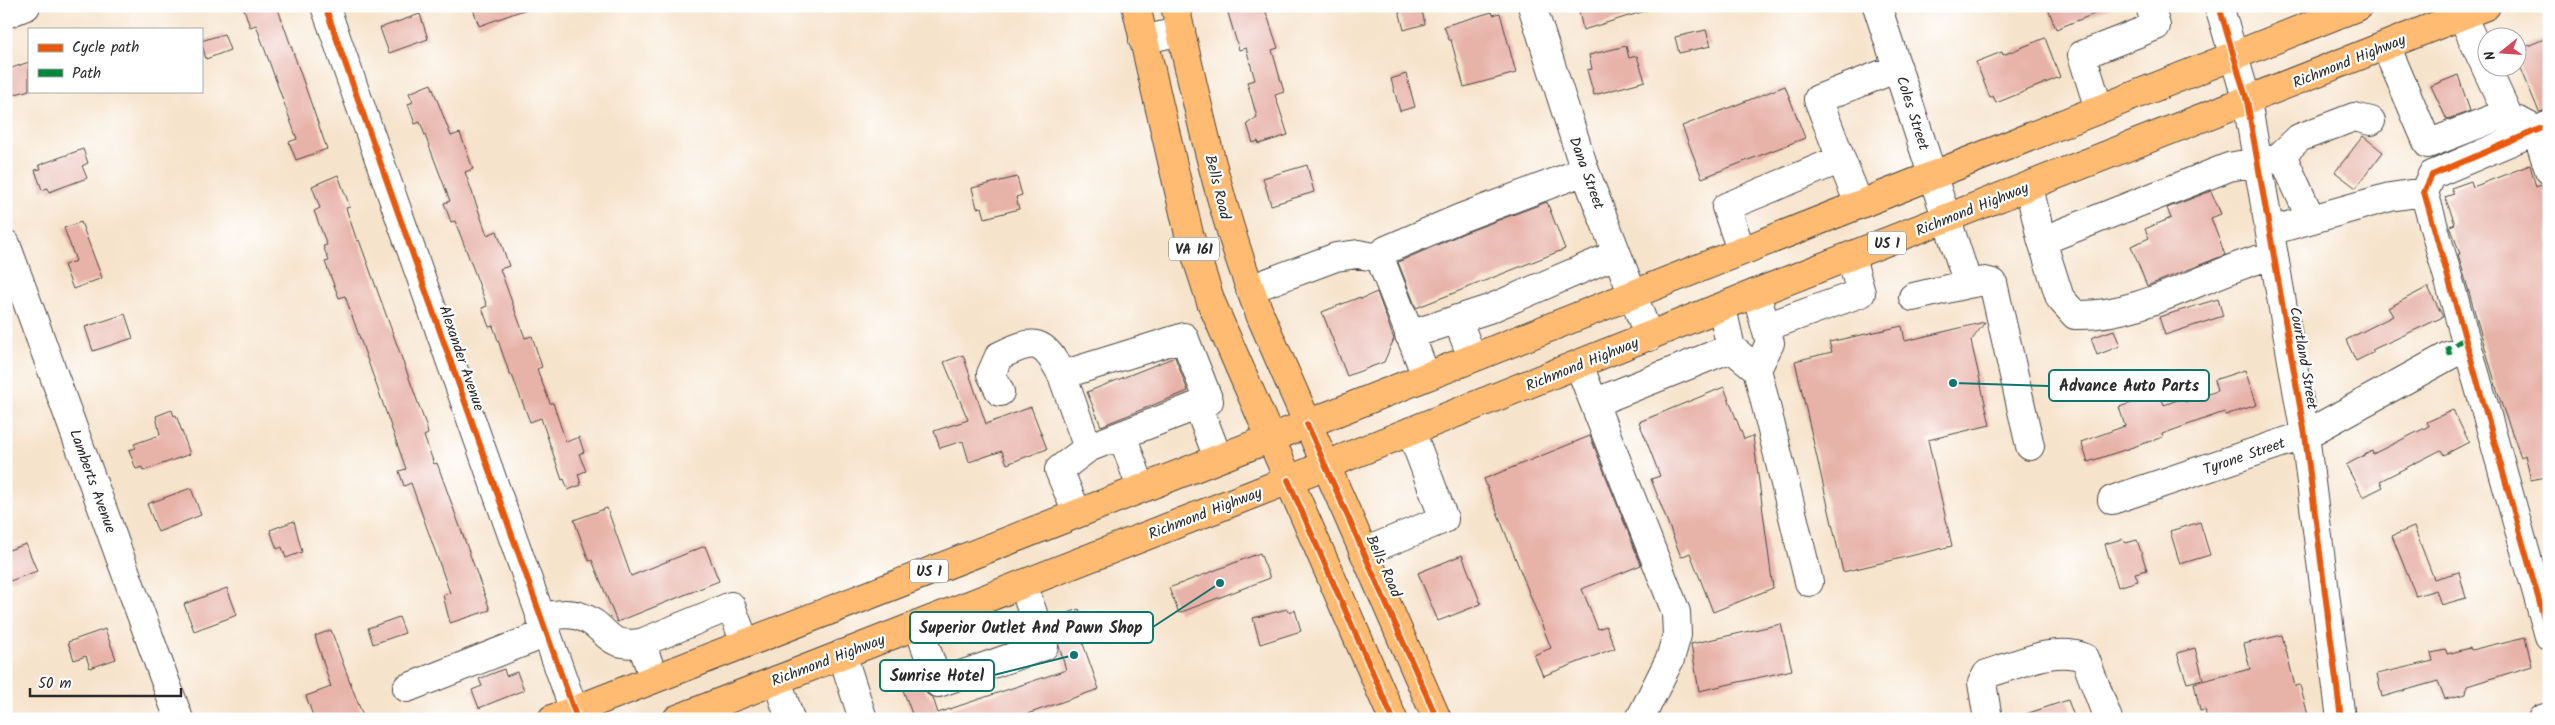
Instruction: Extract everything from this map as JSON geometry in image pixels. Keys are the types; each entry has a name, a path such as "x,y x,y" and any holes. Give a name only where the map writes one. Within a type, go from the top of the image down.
{"main road":[{"name":"VA 161","path":"1136,6 1190,234 1220,324 1393,719"},
{"name":"US 1","path":"567,716 654,678 1307,424 1632,293 2359,6"},
{"name":"Richmond Highway","path":"677,719 1288,480 1756,293 2474,11"},
{"name":"Bells Road","path":"1178,19 1217,185 1236,252 1307,424 1437,719"}],"street":[{"path":"6,14 26,6"},
{"name":"Alexander Avenue","path":"325,6 543,625 567,716"},
{"name":"Dana Street","path":"1532,6 1585,171 1649,337"},
{"name":"Coles Street","path":"1877,6 1968,284"},
{"path":"2100,109 2082,55 2156,26 2150,6"},
{"name":"Courtland Street","path":"2218,6 2247,101 2268,160 2272,243 2305,435 2341,719"},
{"path":"2474,11 2507,113"},
{"path":"1143,40 1178,19"},
{"path":"2386,46 2428,144 2428,183 2549,636"},
{"path":"1859,204 1818,99 1898,68"},
{"path":"2428,144 2507,113 2542,128"},
{"path":"2041,238 2074,230 2229,167 2268,160 2299,138 2354,117 2371,121"},
{"path":"2542,128 2549,170"},
{"path":"2029,187 2041,238 2060,298 2075,315 2091,315 2142,304 2246,262 2272,243 2311,219 2390,197 2428,183 2542,128"},
{"path":"1741,250 1726,207 1841,159"},
{"path":"2268,160 2287,166 2311,219"},
{"path":"1380,258 1386,250 1458,219 1585,171"},
{"name":"Lamberts Avenue","path":"6,244 179,719"},
{"path":"1250,289 1336,257 1358,254 1380,258"},
{"path":"1409,335 1489,309 1617,254"},
{"path":"1766,327 1861,293 1851,257"},
{"path":"1380,258 1426,376"},
{"path":"1913,297 1985,280 1992,282 2030,446"},
{"path":"1756,293 1770,343 1757,369"},
{"path":"1722,308 1731,348 1757,369 1809,582"},
{"path":"1458,320 1472,358"},
{"path":"1062,375 1220,324"},
{"path":"1077,513 1059,470 1088,448 1210,401 1184,337"},
{"path":"1000,392 991,374 999,356 1034,344 1049,351 1062,375 1088,448"},
{"path":"1594,404 1731,348"},
{"name":"Tyrone Street","path":"2112,500 2305,435 2450,355"},
{"path":"1579,365 1676,612 1677,635 1670,658 1640,719"},
{"path":"1198,406 1218,458"},
{"path":"1364,552 1444,518 1411,431"},
{"path":"1122,435 1141,488"},
{"path":"918,625 938,683 1044,646 1023,584"},
{"path":"407,688 543,625 557,614 579,616 594,624 615,643 625,645 641,643 731,606 745,643"},
{"path":"641,643 654,678"},
{"path":"1988,719 1982,683 1987,674 2052,654 2073,653 2085,658 2108,719"},
{"path":"842,654 863,719"},
{"path":"777,680 790,719"}],"building":[{"path":"243,6 277,6 327,149 296,160 289,142 297,139 256,25 250,27"},
{"path":"472,6 528,6 529,8 479,26"},
{"path":"1226,6 1264,6 1278,48 1272,50 1284,92 1275,95 1288,135 1259,144 1258,141 1253,143 1247,124 1257,117 1247,82 1255,80 1246,48 1239,50"},
{"path":"1421,6 1425,24 1404,30 1399,10"},
{"path":"1578,6 1648,6 1648,10 1583,30"},
{"path":"2047,6 2112,6 2112,7 2056,29"},
{"path":"1492,12 1493,15 1500,13 1516,73 1464,87 1451,40 1449,40 1444,26"},
{"path":"420,14 428,39 389,53 380,28"},
{"path":"1706,30 1711,46 1679,53 1675,37"},
{"path":"224,34 230,50 206,59 202,41"},
{"path":"2549,37 2549,110 2539,112 2525,78 2528,78 2528,46"},
{"path":"2045,38 2060,77 1996,103 1993,96 1990,98 1976,62 2002,52 2003,55"},
{"path":"1626,46 1629,58 1637,56 1645,81 1594,95 1587,70 1592,69 1589,55"},
{"path":"28,62 28,90 13,95 6,70"},
{"path":"1406,74 1415,107 1400,111 1391,79"},
{"path":"2458,75 2470,111 2447,120 2431,86"},
{"path":"431,84 451,136 460,133 473,169 465,172 487,235 497,231 509,266 500,269 525,338 532,336 542,367 537,369 550,403 553,403 566,442 579,437 584,452 579,454 586,471 578,474 581,485 568,490 564,479 562,480 541,418 530,422 512,375 510,375 493,326 489,327 482,308 487,306 455,221 451,222 444,203 450,201 420,122 415,124 408,104 413,102 409,93"},
{"path":"1785,86 1805,138 1702,178 1682,126"},
{"path":"2363,136 2383,152 2356,188 2335,172"},
{"path":"83,149 88,163 82,166 87,178 49,192 48,188 42,190 35,170 41,169 39,165"},
{"path":"1307,165 1314,192 1271,205 1263,178"},
{"path":"2530,165 2536,187 2541,185 2549,205 2549,476 2531,480 2525,455 2521,457 2501,403 2458,254 2460,254 2450,226 2455,224 2445,197 2454,194 2451,188 2471,181 2473,187"},
{"path":"338,175 350,207 346,208 357,241 359,240 426,425 428,434 424,436 434,464 437,463 490,610 450,623 443,595 450,593 411,483 404,486 399,471 406,469 345,296 339,298 325,262 329,261 323,246 327,245 314,211 320,208 312,186"},
{"path":"1017,177 1022,195 1016,197 1019,209 985,218 982,207 977,208 972,188"},
{"path":"2211,191 2221,214 2211,218 2225,255 2147,286 2131,246 2149,238 2145,229 2171,218 2167,208"},
{"path":"1547,202 1565,249 1416,308 1398,262 1464,233"},
{"path":"81,222 102,278 73,289 64,265 76,261 64,228"},
{"path":"2428,287 2443,317 2372,350 2374,352 2356,361 2346,340 2393,316 2388,308"},
{"path":"1377,292 1394,339 1384,362 1347,376 1322,312"},
{"path":"2218,299 2223,316 2165,335 2159,317"},
{"path":"125,314 133,338 93,351 85,327"},
{"path":"1985,322 1971,341 1990,425 1928,440 1952,546 1843,572 1795,361 1832,352 1829,342 1902,326 1905,341"},
{"path":"2114,330 2120,346 2097,355 2091,338"},
{"path":"963,355 986,424 1031,407 1047,449 1007,464 1002,451 969,462 963,441 940,448 934,431 968,420 944,362"},
{"path":"1175,357 1188,391 1101,426 1087,392"},
{"path":"2245,370 2257,405 2225,415 2224,412 2162,434 2163,437 2088,462 2081,442 2125,426 2119,407 2160,394 2164,405 2183,398 2185,402 2217,391 2214,380"},
{"path":"1724,387 1744,439 1753,436 1773,588 1713,612 1690,553 1681,557 1651,479 1660,476 1639,422"},
{"path":"172,410 174,416 176,415 190,454 143,471 142,467 136,469 129,450 136,448 134,444 160,435 156,416"},
{"path":"2453,410 2469,442 2444,455 2441,450 2380,481 2383,487 2363,497 2346,465 2372,451 2373,454 2429,426 2427,422"},
{"path":"1590,436 1641,565 1582,589 1598,629 1606,626 1615,648 1543,676 1534,655 1551,648 1484,479"},
{"path":"191,488 201,515 158,532 147,504"},
{"path":"607,508 631,576 705,546 719,581 617,622 592,560 589,561 574,520"},
{"path":"294,521 302,552 286,558 282,547 277,549 270,530"},
{"path":"2200,522 2210,555 2180,564 2170,531"},
{"path":"2414,527 2434,579 2459,572 2466,598 2441,605 2436,590 2416,596 2392,536"},
{"path":"2122,539 2126,543 2137,540 2147,570 2135,573 2138,581 2118,587 2105,544"},
{"path":"26,544 37,571 10,581 6,571 6,551"},
{"path":"1260,553 1270,578 1179,613 1169,588"},
{"path":"1462,555 1481,604 1438,621 1418,573"},
{"path":"227,588 237,615 194,631 184,604"},
{"path":"1079,609 1089,638 1082,641 1099,689 1013,719 914,719 903,690 922,683 927,694 933,698 938,713 1066,670 1051,619"},
{"path":"1287,609 1288,612 1295,610 1301,631 1260,644 1253,618"},
{"path":"399,617 405,633 373,644 368,628"},
{"path":"1781,624 1792,670 1699,691 1691,644"},
{"path":"105,629 116,659 90,668 86,656 74,660 68,642"},
{"path":"331,630 364,719 314,719 306,696 331,687 315,636"},
{"path":"2282,635 2295,686 2300,685 2309,719 2207,719 2205,710 2200,711 2194,683 2250,669 2244,644"},
{"path":"2525,637 2532,666 2467,686 2466,694 2445,699 2438,681 2382,697 2377,674 2433,661 2431,653 2446,650 2447,654 2470,648 2471,650"},
{"path":"2195,648 2203,679 2187,683 2177,653"},
{"path":"504,669 506,676 517,672 524,690 479,708 472,690 482,686 479,679"},
{"path":"2068,700 2075,719 2021,719 2020,716"}],"marked path":[{"path":"2450,355 2448,349 2465,338"}],"cycle path":[{"path":"325,6 577,719"},
{"path":"2219,6 2247,101 2305,435 2341,719"},
{"path":"2549,125 2432,175 2424,192 2549,636"},
{"path":"1307,424 1437,719"},
{"path":"1288,480 1393,719"}],"place":[{"name":"Advance Auto Parts","path":"1953,383"},
{"name":"Superior Outlet And Pawn Shop","path":"1220,583"},
{"name":"Sunrise Hotel","path":"1074,655"}]}
